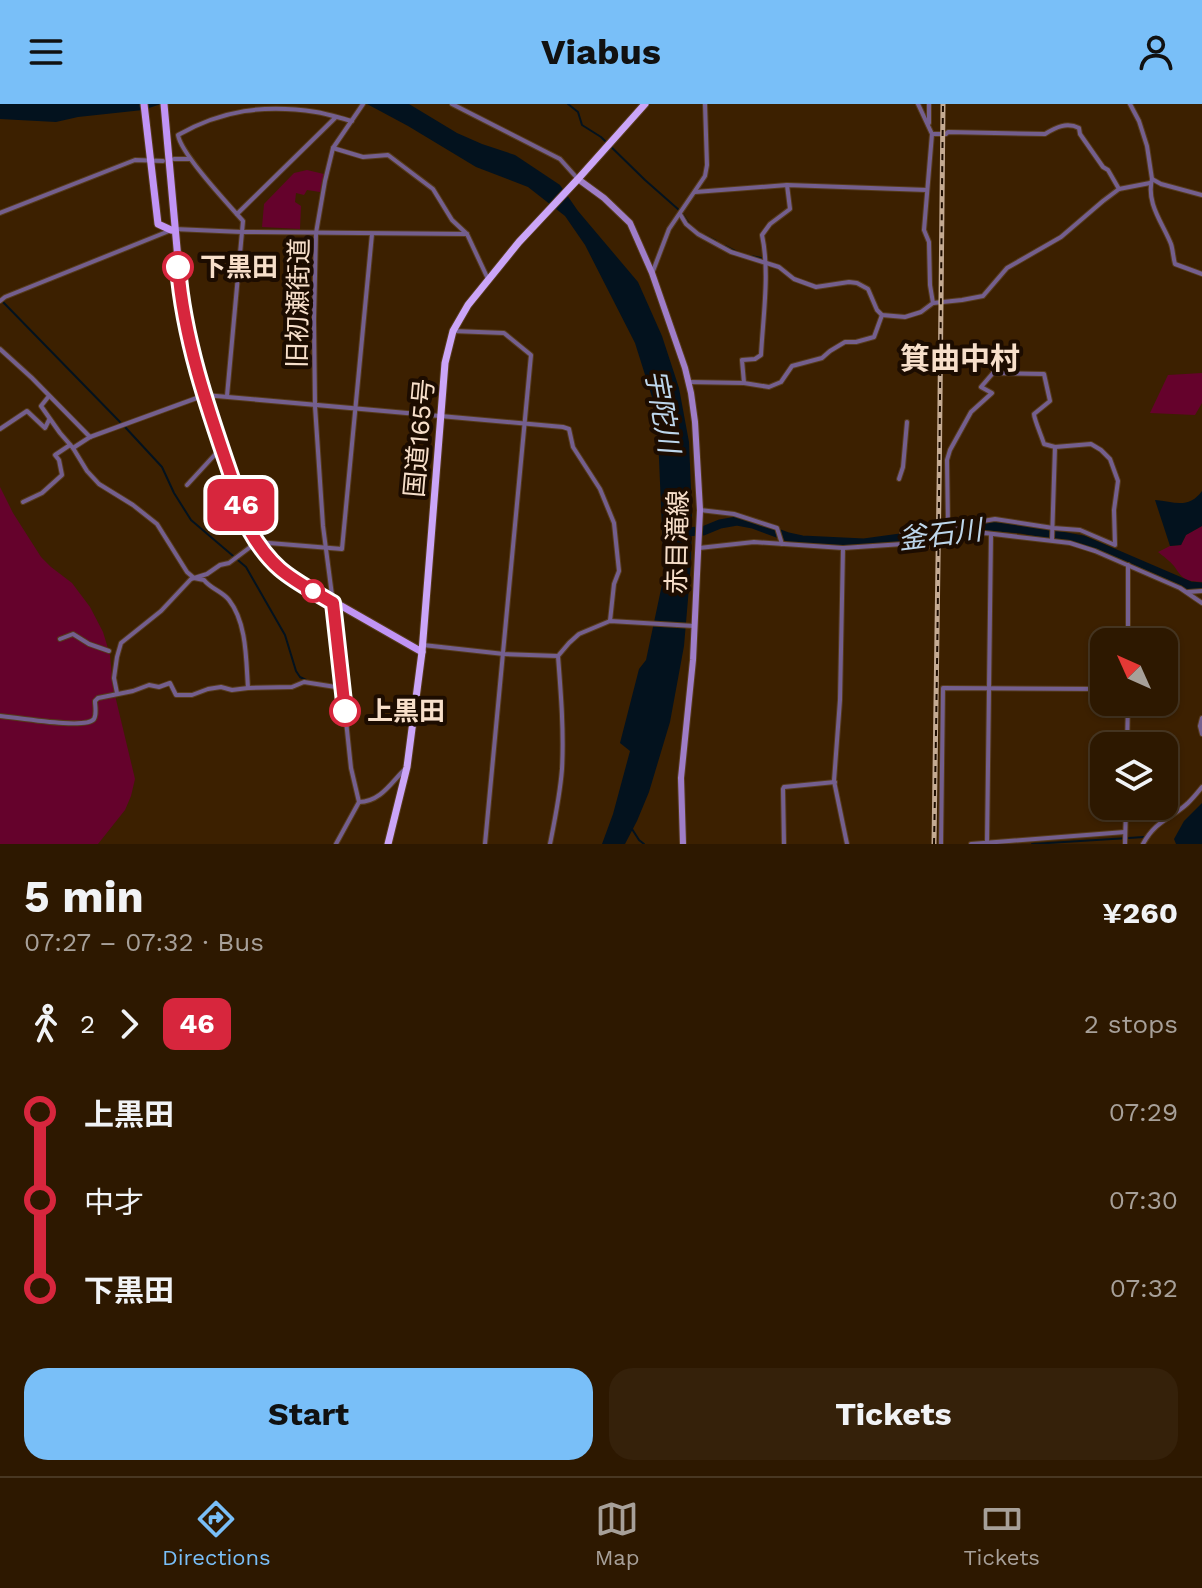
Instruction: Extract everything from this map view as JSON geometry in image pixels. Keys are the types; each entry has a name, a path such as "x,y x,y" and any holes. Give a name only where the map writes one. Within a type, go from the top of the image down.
{"highway":[{"name":"国道165号","path":"388,844 407,767 422,649 445,363 453,331 468,305 519,242 645,104"}],"main road":[{"path":"144,104 158,224 173,229"},
{"path":"164,104 183,315 191,352 249,529 265,555 282,572 333,603 422,649"},
{"name":"赤目滝線","path":"576,182 604,198 630,223 652,273 688,382 695,422 699,548 681,778 683,844"}],"street":[{"path":"363,104 333,148 363,157 388,155 433,189 452,220 467,234 488,279"},
{"path":"452,104 560,159 576,182"},
{"path":"652,273 669,229 705,176 705,104"},
{"path":"918,104 932,134 924,230 929,242 933,303"},
{"path":"929,104 929,125"},
{"path":"1130,104 1147,146 1153,208 1170,240 1175,264 1202,274"},
{"path":"227,396 243,221 190,159 179,143 178,135 208,119 247,111 298,110 353,120"},
{"path":"237,214 335,117"},
{"path":"932,134 1045,134 1070,124 1079,128 1080,134 1119,189"},
{"name":"旧初瀬街道","path":"333,148 316,233 315,406 326,548 351,768 359,802"},
{"path":"174,159 190,159"},
{"path":"0,213 135,160 163,161"},
{"path":"680,214 698,234 743,257 779,267 794,279 816,287 857,283 868,289 882,315 913,316 933,303 983,296 1007,268 1061,237 1119,189 1151,181 1202,195"},
{"path":"695,192 787,185 927,190"},
{"path":"744,383 742,360 761,355 765,299 762,235 770,224 790,209 787,185"},
{"path":"2,299 173,229 467,234"},
{"path":"117,693 114,678 121,643 161,611 194,578 237,559 257,542 342,549 372,234"},
{"path":"688,382 776,385 792,366 822,358 845,342 874,337 882,315"},
{"path":"453,331 504,333 531,355 485,844"},
{"path":"0,349 90,437"},
{"path":"993,373 1044,374 1050,401 1034,414 1034,418 1044,444 1055,447 1091,444 1110,459 1118,481 1114,510 1115,545 1080,530 1053,529 995,519 948,527 947,460 971,412 992,393 981,387 993,373"},
{"path":"23,502 42,493 62,475 55,455 90,437 205,395 563,427 569,429 573,447 600,489 614,523 619,571 614,584 610,621"},
{"path":"49,396 41,406 87,471 99,484 157,524 181,564 194,578 204,580 231,602 242,631 248,688"},
{"path":"0,429 27,411 45,428 50,419"},
{"path":"899,479 907,422"},
{"path":"187,485 222,446"},
{"path":"1052,539 1055,447"},
{"path":"700,510 734,514 778,530 782,541"},
{"path":"902,534 904,548 927,547"},
{"path":"987,843 991,534"},
{"path":"699,548 782,541 843,548 948,542 991,534 1052,539 1080,545 1128,565 1188,592 1202,603"},
{"path":"843,548 835,782 847,844"},
{"path":"1128,565 1128,628"},
{"path":"1188,592 1202,591"},
{"path":"550,844 562,770 558,656 579,634 610,621 693,626"},
{"path":"60,639 73,634 109,651"},
{"path":"422,649 558,656"},
{"path":"0,716 86,723 95,717 95,701 149,685 159,687 167,683 176,695 181,696 221,687 232,690 292,687 304,682 342,688"},
{"path":"941,844 943,688 1090,689"},
{"path":"1202,718 1202,734"},
{"path":"336,844 359,802 368,802 384,793 407,767"},
{"path":"784,844 784,787 835,782"},
{"path":"1143,844 1149,832 1187,804 1202,787"},
{"path":"1125,820 1125,842"},
{"path":"971,844 1125,832"}],"shaded area":[{"path":"307,170 324,174 320,192 307,190 304,195 296,193 295,202 301,206 300,229 262,227 264,204 294,173"},
{"path":"1202,373 1202,403 1195,415 1150,413 1168,375"},
{"path":"0,487 41,557 72,583 90,607 110,655 113,687 135,779 125,810 98,844 0,844"},
{"path":"1202,526 1202,582 1191,581 1158,552 1181,545 1186,535"}],"water":[{"path":"0,104 161,104 143,110 56,122 0,119"},
{"name":"宇陀川","path":"367,104 409,104 457,133 515,155 560,185 638,282 662,336 679,388 689,442 691,564 684,646 670,722 649,792 625,844 602,844 630,751 620,743 639,669 646,660 664,575 657,413 635,343 585,245 565,216 528,187 476,167"},
{"path":"1202,491 1202,526 1186,535 1181,545 1170,546 1155,500 1187,502"},
{"path":"1202,803 1202,844 1176,844 1174,839 1184,821"}],"waterway":[{"path":"568,104 578,112 582,125 601,137 679,210"},
{"path":"682,213 689,224"},
{"path":"704,235 716,241"},
{"path":"725,246 737,252"},
{"path":"751,256 761,258"},
{"path":"2,301 121,423"},
{"path":"125,427 162,467 191,520 246,567 285,635 296,671 306,680"},
{"name":"釜石川","path":"683,532 703,531 737,521 802,540 864,543 988,526 1021,529 1083,540 1190,586 1202,587"},
{"path":"632,829 644,844"},
{"path":"1032,844 1144,837"}],"railway":[{"path":"934,844 943,104"}],"bus line":[{"name":"46","path":"178,267 191,352 249,529 265,555 282,572 333,603 345,711"}],"place":[{"name":"下黒田","path":"178,267"},
{"name":"上黒田","path":"345,711"}],"district":[{"name":"箕曲中村","path":"960,359"}]}
